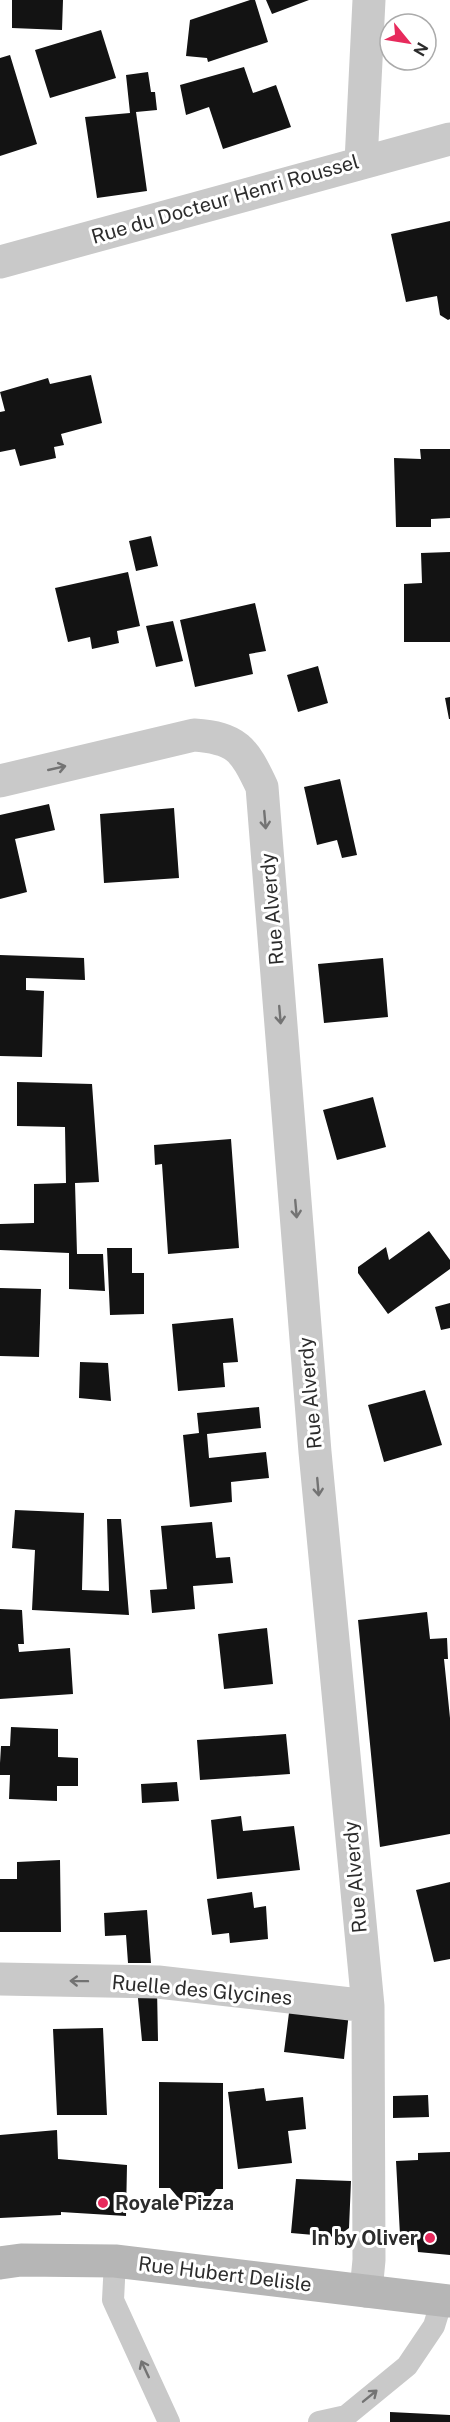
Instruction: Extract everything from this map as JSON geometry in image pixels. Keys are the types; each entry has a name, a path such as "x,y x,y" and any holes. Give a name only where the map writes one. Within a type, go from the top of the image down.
{"main road":[{"name":"Rue Hubert Delisle","path":"0,2263 21,2260 115,2261 446,2300"}],"street":[{"path":"361,162 369,0"},
{"name":"Rue du Docteur Henri Roussel","path":"0,262 450,139"},
{"name":"Rue Alverdy","path":"0,781 194,735 217,737 237,746 251,764 262,787 315,1452 368,2006 369,2260 366,2291"},
{"name":"Ruelle des Glycines","path":"0,1979 158,1982 368,2006"}],"lane":[{"path":"115,2261 113,2300 169,2422"},
{"path":"319,2422 346,2416 407,2366 434,2326 446,2300"}],"building":[{"path":"12,0 63,0 62,30 12,28"},
{"path":"255,0 268,42 208,62 207,58 186,56 190,20"},
{"path":"266,0 309,0 272,14"},
{"path":"101,30 116,78 50,98 35,50"},
{"path":"10,55 37,144 0,156 0,58"},
{"path":"244,67 253,93 276,85 291,127 223,149 209,107 186,115 180,85"},
{"path":"148,72 151,92 155,92 157,110 136,112 147,191 97,198 85,117 130,113 126,75"},
{"path":"450,221 450,319 448,320 440,315 437,296 406,302 391,234"},
{"path":"91,375 102,423 61,434 64,445 54,447 56,458 20,466 15,449 0,452 0,412 5,411 0,392 48,378 50,384"},
{"path":"420,449 450,449 450,518 431,519 431,527 396,527 394,458 421,459"},
{"path":"151,536 158,566 136,571 129,541"},
{"path":"450,552 450,642 404,642 404,584 422,583 421,553"},
{"path":"128,572 140,626 117,631 119,643 92,649 90,637 68,642 55,588"},
{"path":"255,603 266,651 249,654 253,674 195,687 180,620"},
{"path":"173,621 183,661 156,667 146,626"},
{"path":"318,666 328,703 298,712 287,675"},
{"path":"450,697 450,719 449,719 445,698"},
{"path":"340,779 357,855 342,858 337,840 317,845 304,787"},
{"path":"49,804 55,830 15,839 27,892 0,899 0,815"},
{"path":"174,808 179,878 104,883 100,814"},
{"path":"0,955 84,958 85,980 26,978 26,990 44,991 42,1057 0,1056"},
{"path":"383,958 388,1017 324,1023 318,964"},
{"path":"17,1082 92,1084 99,1182 75,1183 77,1254 103,1254 105,1291 69,1289 69,1253 0,1250 0,1224 34,1223 34,1184 66,1183 65,1127 17,1126"},
{"path":"373,1097 386,1147 337,1160 323,1110"},
{"path":"231,1139 239,1248 168,1254 162,1164 155,1165 154,1145"},
{"path":"429,1231 450,1260 450,1269 388,1314 358,1273 358,1267 386,1247 389,1260"},
{"path":"107,1248 132,1248 132,1273 144,1273 144,1314 110,1315"},
{"path":"0,1288 41,1289 39,1357 0,1356"},
{"path":"450,1303 450,1328 441,1330 435,1307"},
{"path":"233,1318 238,1362 223,1363 225,1387 178,1391 172,1324"},
{"path":"80,1362 108,1363 111,1401 79,1398"},
{"path":"425,1390 442,1445 384,1462 368,1405"},
{"path":"259,1407 261,1428 207,1434 209,1458 266,1452 269,1478 231,1482 232,1502 190,1507 183,1435 199,1433 197,1413"},
{"path":"15,1510 84,1513 82,1590 109,1591 107,1519 121,1519 129,1615 32,1610 35,1550 12,1548"},
{"path":"212,1522 216,1558 230,1557 233,1583 193,1586 195,1609 152,1613 150,1590 167,1589 161,1526"},
{"path":"0,1609 22,1610 24,1644 18,1644 19,1652 70,1648 73,1694 0,1699"},
{"path":"427,1612 430,1639 447,1638 448,1659 444,1659 450,1718 450,1834 380,1847 358,1620"},
{"path":"267,1628 273,1684 224,1689 218,1634"},
{"path":"11,1727 58,1729 58,1757 78,1758 78,1786 57,1786 57,1801 9,1799 10,1775 0,1775 0,1763 1,1746 10,1746"},
{"path":"286,1734 290,1774 200,1780 197,1740"},
{"path":"177,1782 179,1801 142,1803 141,1784"},
{"path":"241,1816 243,1831 294,1826 300,1870 217,1879 211,1820"},
{"path":"60,1860 61,1932 0,1932 0,1879 17,1879 17,1862"},
{"path":"450,1882 450,1959 434,1962 416,1890"},
{"path":"252,1892 254,1908 266,1906 268,1939 230,1943 229,1933 212,1935 207,1899"},
{"path":"147,1910 151,1963 128,1963 126,1935 105,1936 104,1913"},
{"path":"137,1988 157,1988 158,2041 142,2041"},
{"path":"290,2005 349,2012 344,2059 284,2052"},
{"path":"103,2028 107,2115 57,2115 53,2029"},
{"path":"159,2082 223,2083 223,2189 216,2189 206,2201 181,2201 170,2188 159,2188"},
{"path":"264,2088 266,2101 303,2097 306,2129 288,2131 292,2163 238,2169 228,2092"},
{"path":"428,2095 429,2117 393,2118 393,2096"},
{"path":"57,2130 58,2159 127,2165 126,2216 61,2212 61,2215 0,2218 0,2135"},
{"path":"450,2152 450,2255 418,2252 417,2242 411,2243 407,2234 400,2235 396,2161 418,2160 418,2153"},
{"path":"296,2179 351,2181 349,2228 337,2237 291,2233"},
{"path":"390,2412 450,2415 450,2422 390,2422"}],"place":[{"name":"Royale Pizza","path":"103,2203"},
{"name":"In by Oliver","path":"430,2238"}]}
